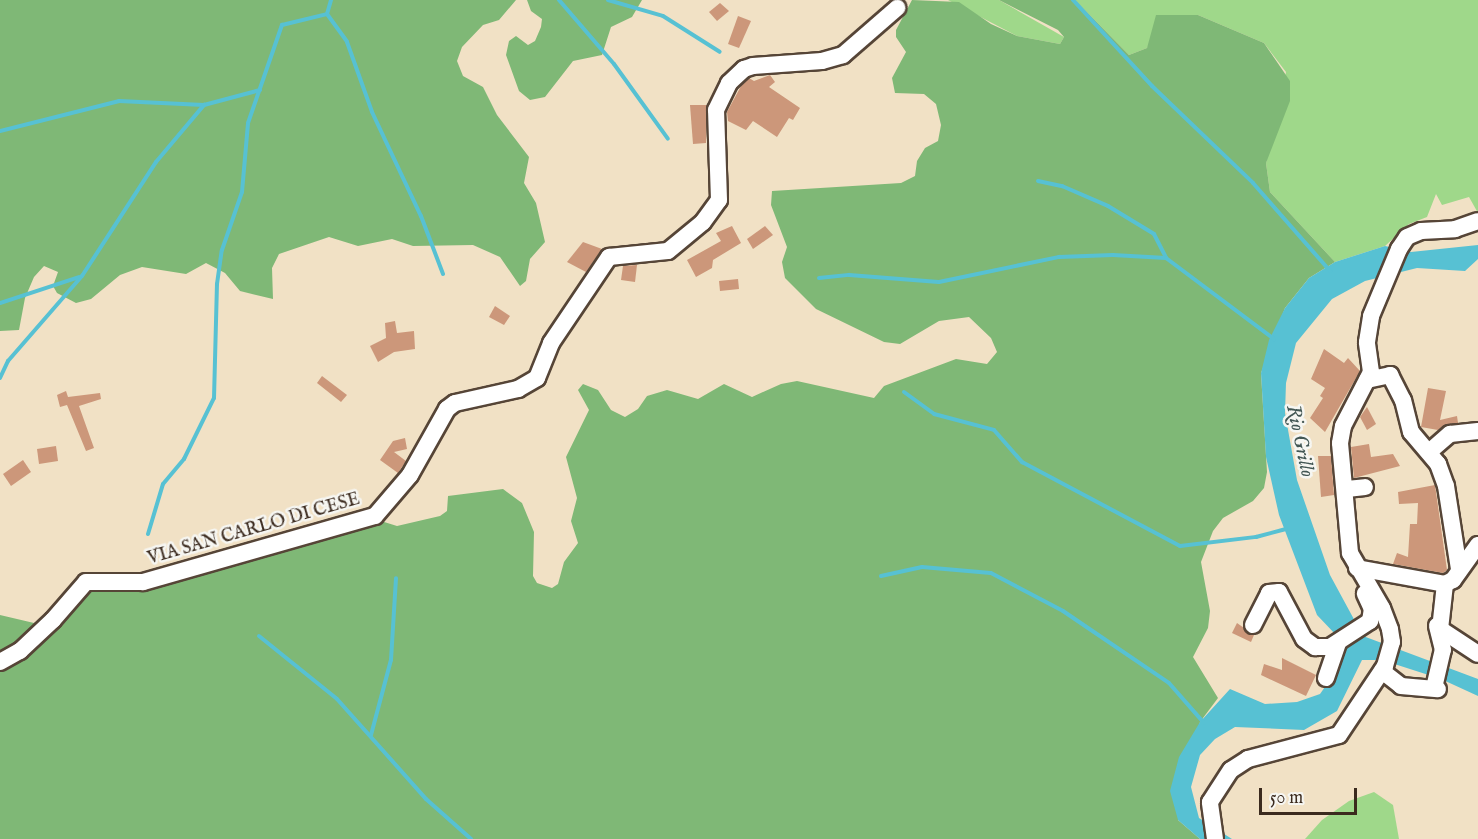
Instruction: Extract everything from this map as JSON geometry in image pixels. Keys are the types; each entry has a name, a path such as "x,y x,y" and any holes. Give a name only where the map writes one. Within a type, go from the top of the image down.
{"street":[{"name":"VIA SAN CARLO DI CESE","path":"0,662 20,651 53,620 86,582 143,582 251,548 366,520 383,510 410,475 447,409 455,403 518,389 537,378 551,343 609,257 668,251 704,222 719,200 715,124 719,99 744,69 780,62 822,62 843,55 897,8"},
{"path":"1253,625 1269,593 1279,592 1304,639 1322,648 1338,644 1367,626 1372,609 1350,553 1347,489 1340,443 1343,426 1371,372 1367,342 1371,316 1399,249 1407,237 1421,231 1455,229 1478,221"},
{"path":"1366,383 1390,375 1411,432 1429,452 1446,486 1459,569"},
{"path":"1429,452 1450,434 1478,430"},
{"path":"1347,489 1365,487"},
{"path":"1383,669 1401,686 1436,686 1443,655 1436,633 1445,584 1478,545"},
{"path":"1356,568 1445,584"},
{"path":"1215,839 1210,810 1221,781 1248,759 1339,735 1383,669 1392,642 1382,608 1356,568"},
{"path":"1438,624 1456,643 1478,654"},
{"path":"1326,678 1338,644"}],"green space":[{"path":"0,0 516,0 499,20 483,25 462,47 457,61 463,76 483,87 497,115 529,157 524,183 536,203 545,242 530,259 526,281 520,286 500,257 473,245 413,246 392,239 358,246 329,237 279,254 272,268 273,299 240,291 225,273 206,263 186,274 142,267 120,275 91,299 76,303 57,293 53,286 58,272 44,266 34,277 25,298 19,330 0,331"},
{"path":"527,0 642,0 632,17 611,27 602,55 573,61 545,97 530,100 519,91 506,55 509,41 516,36 528,45 535,41 541,27 542,19 531,11"},
{"path":"912,0 959,2 991,24 1017,36 1060,44 1064,37 1058,30 999,0 1075,0 1129,55 1147,48 1156,15 1198,15 1264,43 1290,81 1290,101 1266,163 1270,192 1335,262 1309,278 1285,308 1261,373 1267,472 1264,488 1253,501 1223,518 1213,531 1201,562 1210,611 1208,628 1193,657 1218,698 1200,722 1178,820 1200,839 0,839 0,615 34,623 50,615 68,589 86,574 134,579 253,541 381,521 397,526 440,516 447,511 448,496 503,489 522,503 534,532 533,576 537,583 552,588 558,584 564,562 578,543 571,521 577,498 566,457 589,410 578,390 583,384 598,390 611,410 625,417 638,409 647,396 667,390 698,399 724,384 752,397 781,384 797,381 874,398 884,386 956,359 987,364 997,352 991,338 969,317 939,321 900,344 884,342 816,309 785,278 782,262 787,247 771,205 772,191 901,183 915,176 917,161 925,148 938,141 941,125 936,104 924,94 895,93 892,78 906,52 896,37 896,30"},
{"path":"948,0 999,0 1064,37 1060,44 1017,36"},
{"path":"1075,0 1478,0 1478,213 1469,197 1442,205 1436,194 1427,217 1409,224 1385,246 1335,262 1270,192 1266,163 1286,72 1264,43 1198,15 1151,41 1147,48 1129,55"},
{"path":"1374,792 1393,805 1399,839 1305,839 1322,820 1349,801"}],"water":[{"path":"1478,245 1478,259 1465,271 1417,268 1365,281 1332,299 1296,343 1286,383 1285,413 1297,480 1330,575 1363,636 1478,679 1478,696 1441,679 1382,660 1362,660 1337,711 1304,730 1235,727 1215,739 1200,755 1191,787 1199,818 1232,839 1200,839 1178,820 1170,791 1179,757 1200,722 1230,689 1265,704 1297,702 1320,694 1339,667 1343,653 1337,636 1317,615 1279,515 1266,457 1261,373 1269,340 1285,308 1309,278 1335,262 1385,246 1411,252"}],"building":[{"path":"720,3 729,11 717,21 709,12"},
{"path":"738,16 751,21 739,48 728,44"},
{"path":"770,75 775,82 769,87 800,108 793,120 789,118 777,137 753,121 746,130 728,121 727,112 741,86 749,78 754,81"},
{"path":"690,105 707,105 706,143 693,144"},
{"path":"732,226 741,243 713,260 712,268 696,277 687,260 721,241 716,233"},
{"path":"765,226 773,235 753,249 747,239"},
{"path":"583,242 602,249 586,272 567,262"},
{"path":"637,265 635,282 621,280 623,266"},
{"path":"738,279 739,289 720,291 719,281"},
{"path":"495,306 510,316 504,325 489,317"},
{"path":"395,321 397,333 414,331 415,349 394,352 378,362 370,346 386,338 385,323"},
{"path":"1324,349 1344,363 1348,358 1360,371 1325,432 1310,418 1323,398 1320,396 1325,388 1311,379"},
{"path":"322,376 347,395 341,402 317,383"},
{"path":"1428,388 1446,391 1440,420 1457,416 1458,423 1438,430 1421,427"},
{"path":"66,391 68,397 100,393 101,399 79,406 94,448 86,451 67,405 60,407 57,395"},
{"path":"1367,407 1376,424 1367,430 1360,417"},
{"path":"405,438 407,449 394,452 406,461 398,473 380,460 393,441"},
{"path":"1369,444 1371,457 1393,454 1400,466 1354,478 1351,447"},
{"path":"56,446 58,461 39,464 37,449"},
{"path":"1318,456 1331,456 1334,495 1321,497"},
{"path":"23,460 31,472 11,486 3,474"},
{"path":"1435,485 1447,570 1443,573 1393,564 1397,553 1408,557 1410,524 1417,524 1418,503 1399,504 1398,492"},
{"path":"1237,623 1254,635 1251,642 1232,633"},
{"path":"1282,658 1316,675 1306,696 1261,675 1264,664 1282,670"}],"waterway":[{"path":"148,534 163,484 184,459 214,398 217,284 222,250 242,192 248,123 282,25 327,14 331,0"},
{"path":"559,0 614,64 668,139"},
{"path":"608,0 663,16 720,52"},
{"path":"1073,0 1152,86 1253,183 1330,271"},
{"path":"327,14 347,42 372,112 421,216 443,274"},
{"path":"0,131 119,101 204,105 260,90"},
{"path":"0,378 8,361 82,276 156,162 204,105"},
{"path":"1038,181 1062,186 1108,206 1154,234 1166,258"},
{"path":"819,278 849,275 939,282 1059,257 1113,255 1166,258 1274,339"},
{"path":"0,303 79,277"},
{"path":"904,392 934,414 994,430 1022,462 1180,546 1256,537 1286,529"},
{"path":"881,576 922,567 991,573 1063,611 1169,683 1204,723"},
{"path":"371,735 391,660 396,578"},
{"path":"259,636 337,699 426,799 471,839"}],"water label":[{"name":"Rio Grillo","path":"1300,441"}]}
